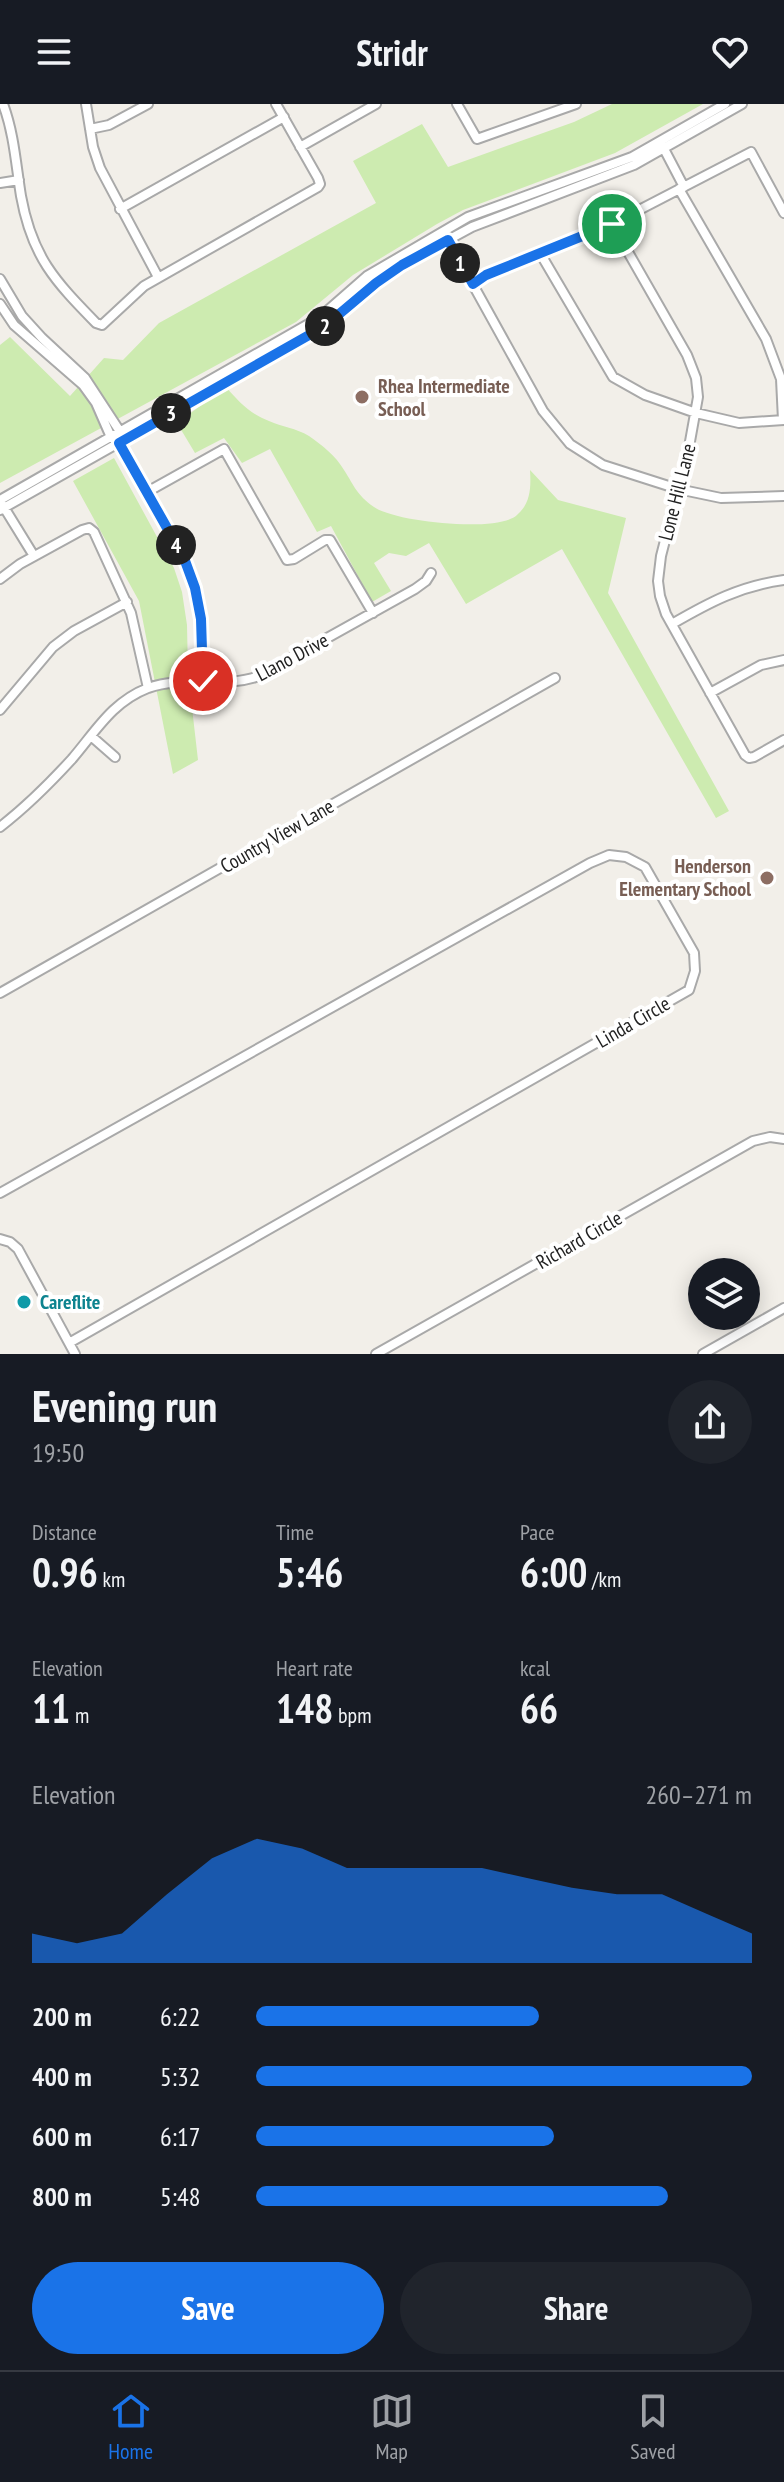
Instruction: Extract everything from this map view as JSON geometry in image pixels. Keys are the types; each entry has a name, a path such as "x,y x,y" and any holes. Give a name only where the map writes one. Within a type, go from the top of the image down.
{"street":[{"path":"3,104 29,229 46,266 67,294 96,323 102,325 137,291 158,277 315,190 320,184 276,104"},
{"path":"86,104 100,168 158,277"},
{"path":"90,129 109,125 148,104"},
{"path":"457,104 477,139 576,104"},
{"path":"1,504 110,435 319,318 367,276 446,236 634,165 725,104"},
{"path":"661,145 742,104"},
{"path":"300,147 370,106"},
{"path":"120,209 284,117"},
{"path":"540,253 613,377 645,395 696,413 739,423 784,420 781,379 766,339 661,145"},
{"path":"473,284 486,275 612,224 751,152 784,213"},
{"path":"0,183 19,180"},
{"name":"Lone Hill Lane","path":"612,224 687,355 696,378 696,413 661,556 660,596 672,624 749,758 784,740"},
{"path":"446,236 543,411 562,436 603,465 678,489 721,498 784,496"},
{"path":"1,504 119,443 325,326 384,277 446,236"},
{"path":"0,279 22,316 85,378 119,430 119,443"},
{"path":"0,304 14,325 83,385 184,558 195,588 201,619 203,681"},
{"path":"147,492 224,449 287,560 330,540 373,613"},
{"path":"1,504 34,556"},
{"path":"0,579 34,556 89,528 94,532 127,602 148,688"},
{"name":"Llano Drive","path":"0,827 55,777 108,714 148,688 203,681 246,681 259,676 415,589 431,573"},
{"path":"672,624 729,593 759,583 784,580"},
{"path":"0,710 53,647 74,631 127,602"},
{"path":"710,693 761,665 784,660"},
{"name":"Country View Lane","path":"0,993 555,678"},
{"path":"91,736 115,757"},
{"name":"Linda Circle","path":"0,1193 609,855 626,857 645,867 694,953 695,971 689,990 69,1343"},
{"name":"Richard Circle","path":"376,1354 753,1141 770,1137 784,1139"},
{"path":"0,1239 18,1249 75,1354"},
{"path":"703,1354 784,1308"}],"green space":[{"path":"612,104 703,104 615,153 463,210 437,224 353,275 296,322 0,483 0,345 10,337 70,396 104,358 123,360 159,323 376,203 353,161 422,124 448,167 574,122"},
{"path":"226,387 256,415 304,433 319,443 337,460 363,498 385,512 446,523 506,520 517,515 528,500 530,470 558,500 626,518 608,593 729,811 716,818 562,549 466,604 429,543 406,556 389,553 374,563 391,591 372,602 331,526 317,532 270,449 242,463 224,438 195,453 177,423"},
{"path":"114,458 174,568 182,592 198,760 173,774 139,601 73,481"}],"place":[{"name":"Rhea Intermediate School","path":"362,397"},
{"name":"Henderson Elementary School","path":"767,878"},
{"name":"Careflite","path":"24,1302"}],"route":[{"path":"203,681 201,619 195,588 184,558 119,443 325,326 376,283 448,240 473,284 486,275 612,224"}]}
